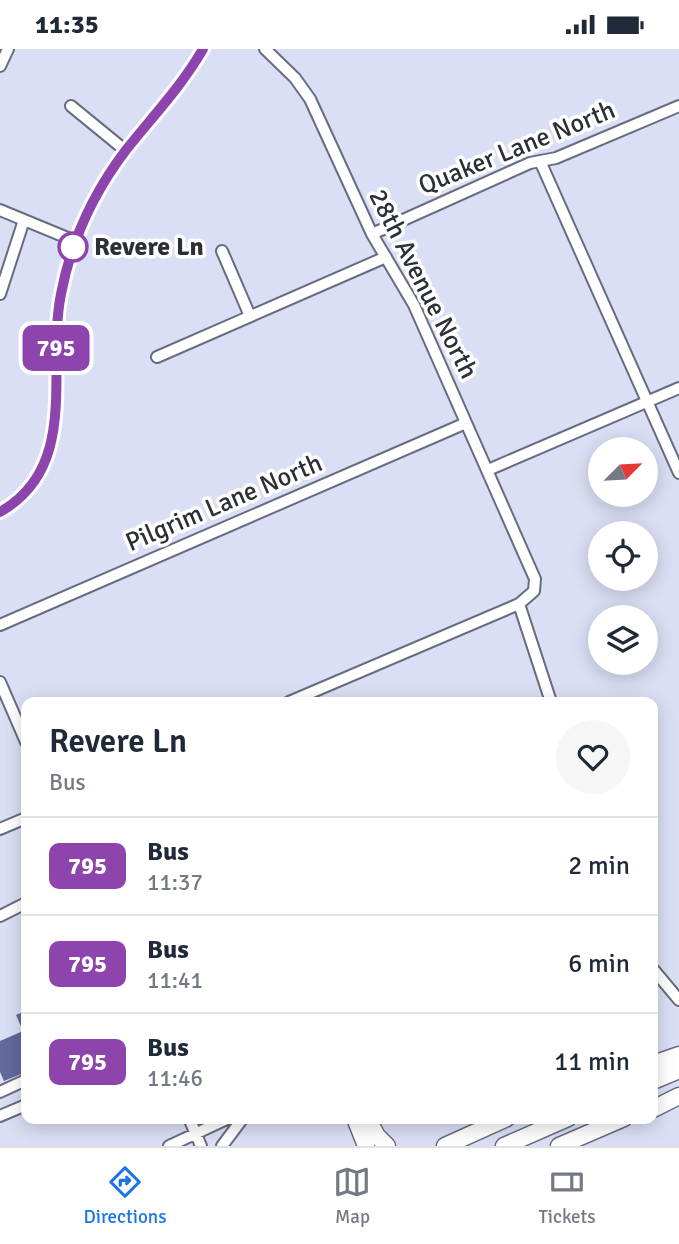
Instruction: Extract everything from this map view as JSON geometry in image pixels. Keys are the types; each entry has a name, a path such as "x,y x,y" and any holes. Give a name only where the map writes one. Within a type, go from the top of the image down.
{"highway":[{"path":"658,1062 679,1055"},
{"path":"658,1079 679,1070"},
{"path":"658,1106 679,1095"},
{"path":"359,1124 366,1146"},
{"path":"363,1124 387,1146"},
{"path":"444,1146 494,1124"},
{"path":"504,1146 554,1124"},
{"path":"559,1146 610,1124"},
{"path":"582,1146 624,1124"}],"street":[{"path":"0,66 8,49"},
{"path":"0,512 30,488 51,447 57,415 57,321 75,241 97,194 126,151 172,98 203,49"},
{"name":"28th Avenue North","path":"265,49 288,69 310,99 372,234 414,305 536,579 534,591 519,604"},
{"path":"71,106 126,151"},
{"name":"Quaker Lane North","path":"372,234 530,163 556,158 679,106"},
{"path":"540,161 679,473"},
{"path":"0,210 75,241"},
{"path":"0,295 24,220"},
{"path":"222,251 250,316"},
{"path":"157,357 386,257"},
{"path":"488,470 679,389"},
{"name":"Pilgrim Lane North","path":"0,625 466,423"},
{"path":"301,697 519,604 549,697"},
{"path":"0,682 21,730"},
{"path":"0,829 21,820"},
{"path":"0,916 21,906"},
{"path":"658,975 679,1000"},
{"path":"0,1092 21,1082"},
{"path":"0,1116 21,1107"},
{"path":"191,1124 201,1146"},
{"path":"169,1146 215,1124"},
{"path":"222,1146 238,1124"}],"building":[{"path":"21,1013 21,1026 16,1015"},
{"path":"21,1032 21,1074 4,1081 0,1072 0,1041"}],"bus line":[{"name":"795","path":"0,512 30,488 51,447 57,415 56,353 60,295 75,241 109,175 172,98 203,49"}],"place":[{"name":"Revere Ln","path":"73,247"}]}
